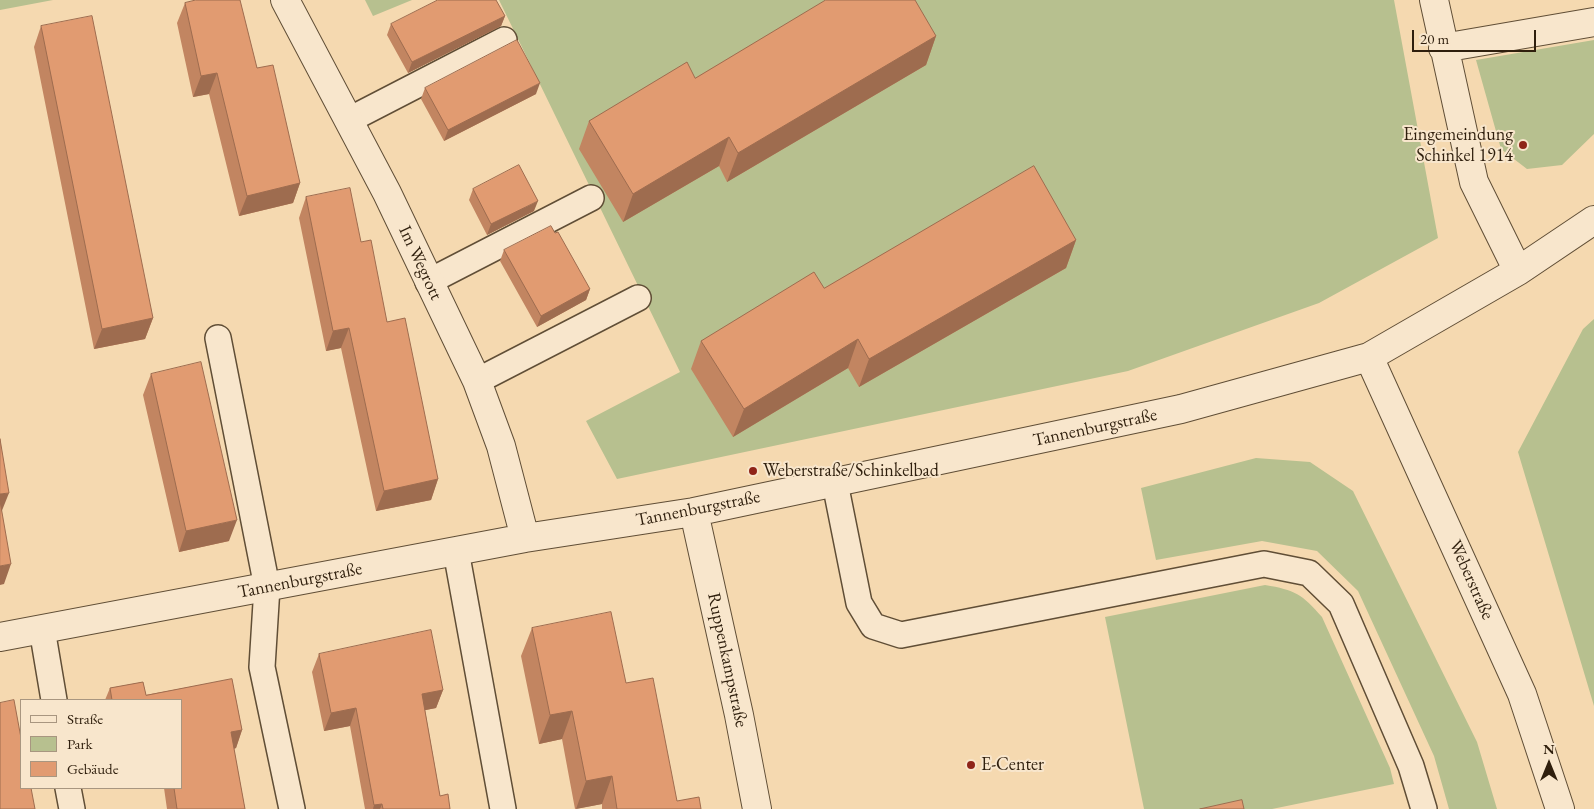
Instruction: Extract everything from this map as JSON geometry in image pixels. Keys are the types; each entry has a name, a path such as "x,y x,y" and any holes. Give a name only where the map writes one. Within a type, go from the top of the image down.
{"street":[{"name":"Im Wegrott","path":"285,0 387,194 477,381 501,446 525,538"},
{"path":"1434,0 1443,48 1474,182 1518,271"},
{"path":"1443,48 1594,22"},
{"name":"Tannenburgstraße","path":"0,637 525,538 694,512 1181,409 1369,357 1518,271 1594,220"},
{"name":"Weberstraße","path":"1369,357 1522,694 1560,809"},
{"name":"Ruppenkampstraße","path":"694,512 739,715 757,809"}],"lane":[{"path":"348,120 504,40"},
{"path":"428,282 591,198"},
{"path":"477,381 638,298"},
{"path":"218,338 267,587 262,667 292,809"},
{"path":"835,483 859,603 873,626 901,635 1264,564 1309,573 1341,604 1411,766 1424,809"},
{"path":"456,551 503,809"},
{"path":"42,629 54,699"},
{"path":"68,789 72,809"}],"green space":[{"path":"0,0 53,0 0,10"},
{"path":"365,0 412,0 373,16"},
{"path":"499,0 1394,0 1438,238 1319,303 1128,371 617,479 586,421 680,372"},
{"path":"1594,40 1594,134 1562,165 1527,169 1501,149 1476,60"},
{"path":"1594,319 1594,706 1518,452 1583,329"},
{"path":"1256,458 1310,462 1353,491 1477,742 1497,809 1449,809 1434,756 1358,591 1317,551 1262,541 1156,560 1141,488"},
{"path":"1265,585 1297,594 1309,603 1322,617 1390,768 1394,784 1272,809 1144,809 1105,617"}],"building":[{"path":"196,0 240,0 257,68 273,65 300,183 247,196 217,73 201,76 185,3"},
{"path":"438,0 496,0 505,16 412,62 391,24"},
{"path":"826,0 915,0 936,36 738,153 729,137 633,194 589,121 687,62 695,78"},
{"path":"92,16 153,318 102,329 41,26"},
{"path":"517,40 540,83 448,130 425,88"},
{"path":"519,165 538,201 491,224 473,189"},
{"path":"1034,166 1076,240 869,359 858,339 744,409 701,341 814,272 824,288"},
{"path":"350,188 361,242 371,240 387,322 405,318 438,479 384,491 349,328 333,331 306,197"},
{"path":"551,226 555,233 558,232 590,289 541,316 504,250"},
{"path":"201,362 237,520 186,531 151,374"},
{"path":"0,439 9,493 0,494"},
{"path":"0,501 11,564 0,566"},
{"path":"611,612 626,683 653,678 677,801 699,797 701,809 617,809 612,776 586,781 572,711 550,715 532,628"},
{"path":"431,630 443,690 422,694 440,796 448,794 450,809 383,809 382,804 374,805 356,708 331,713 319,654"},
{"path":"232,679 242,730 231,732 245,809 177,809 174,789 182,789 182,699 112,699 110,688 143,682 146,695"},
{"path":"14,700 20,733 20,789 31,789 35,809 0,809 0,703"},
{"path":"1242,800 1244,809 1200,809"}],"place":[{"name":"Eingemeindung Schinkel 1914","path":"1523,145"},
{"name":"Weberstraße/Schinkelbad","path":"753,471"},
{"name":"E-Center","path":"971,765"}]}
